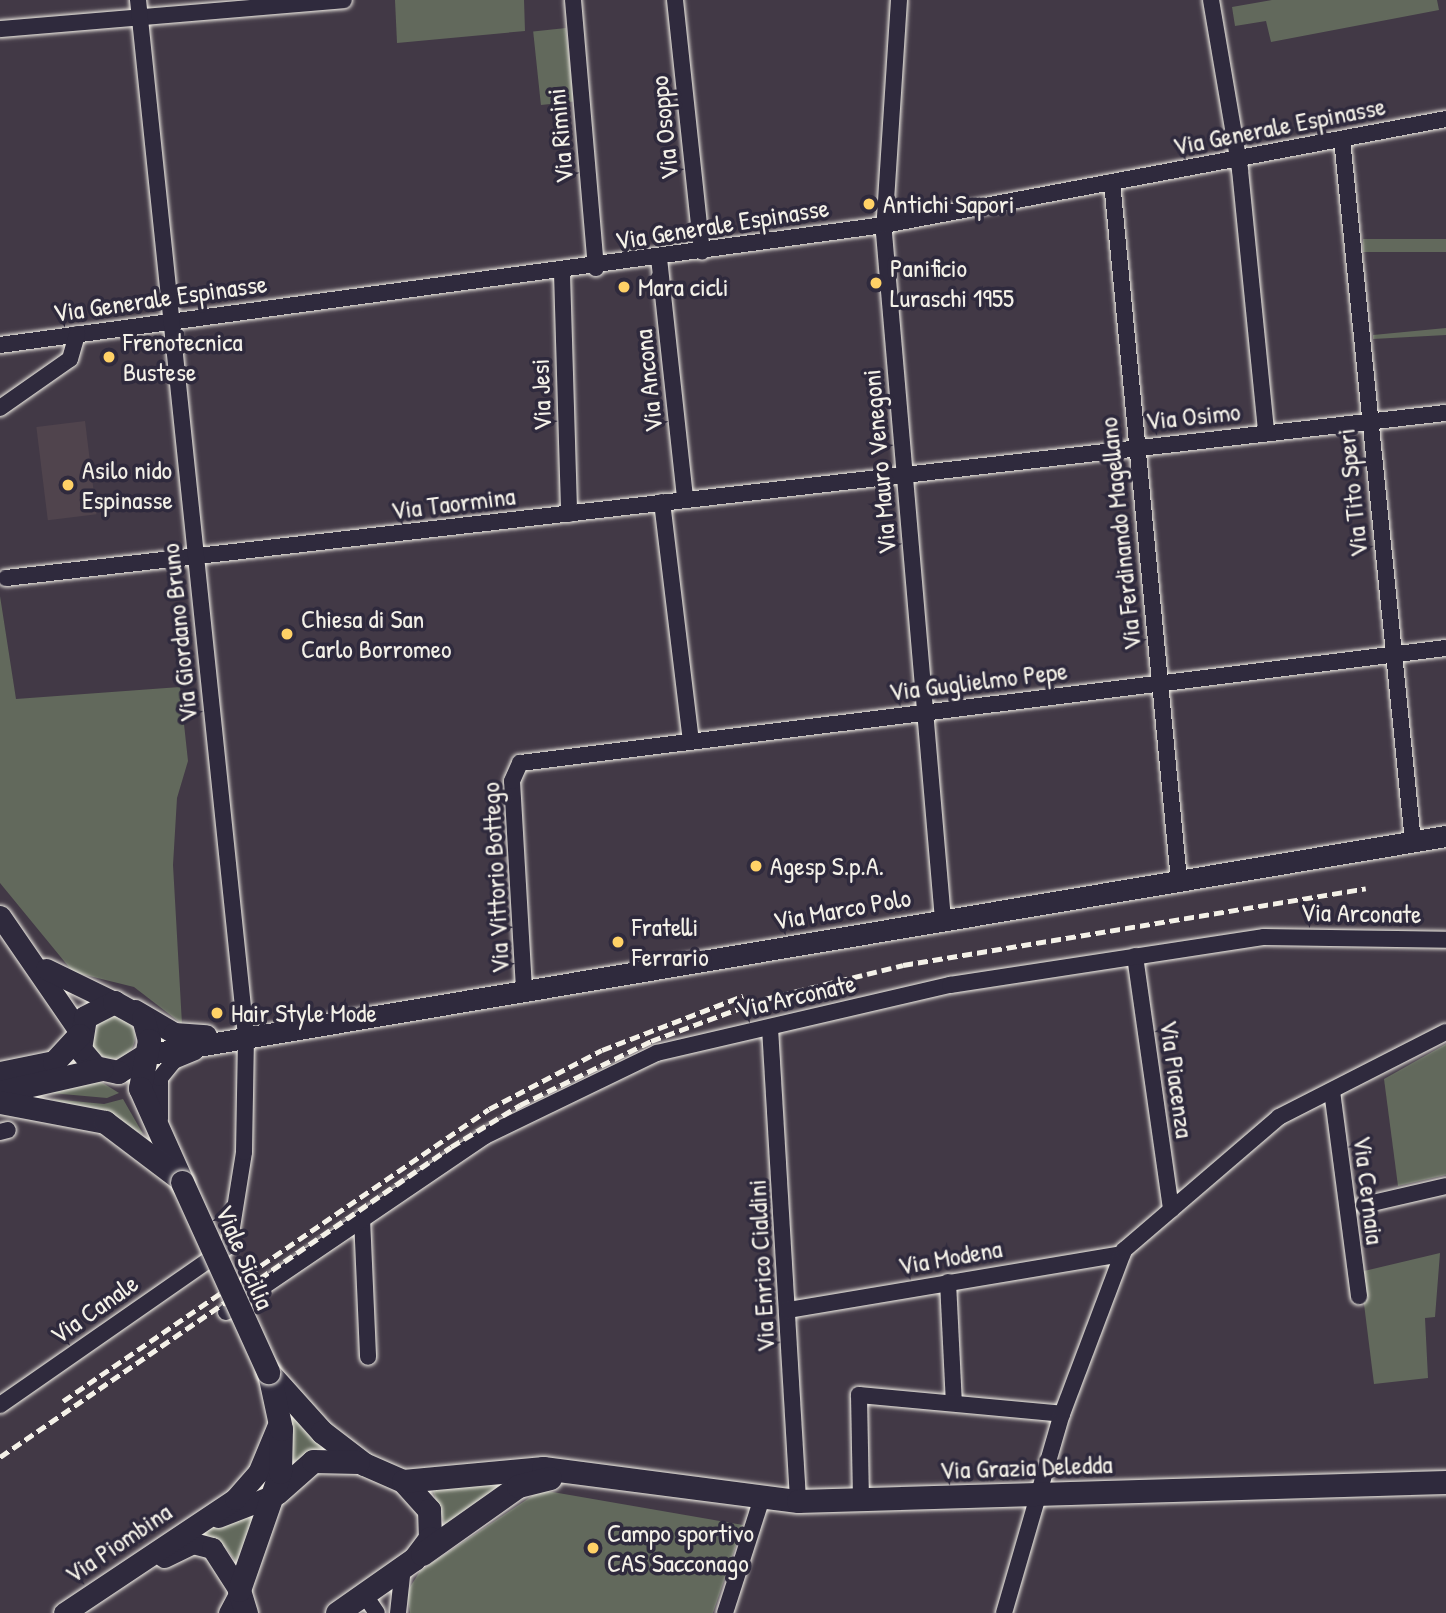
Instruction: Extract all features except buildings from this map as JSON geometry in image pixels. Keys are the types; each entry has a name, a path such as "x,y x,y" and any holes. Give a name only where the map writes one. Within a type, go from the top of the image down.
{"main road":[{"path":"0,1073 54,1062 79,1033 93,1009 125,1006 147,1028 140,1088 173,1162"},
{"path":"79,1033 86,1059 104,1070 173,1162"},
{"path":"0,1092 104,1070 130,1068 143,1056"},
{"path":"0,1102 105,1122 173,1162"},
{"name":"Viale Sicilia","path":"173,1162 268,1372"},
{"path":"268,1372 279,1420 277,1494"},
{"path":"268,1372 315,1426 364,1464 403,1481 426,1503 431,1519 430,1538 409,1563"},
{"path":"246,1613 239,1590 277,1494 296,1472 320,1458 364,1464"},
{"name":"Via Grazia Deledda","path":"403,1481 530,1468 761,1500 799,1501 1446,1482"},
{"name":"Via Grazia Deledda","path":"340,1611 371,1604 409,1563 526,1482 609,1479"}],"street":[{"name":"Via Giordano Bruno","path":"138,0 246,1036 236,1219 231,1243 217,1254"},
{"path":"0,29 344,0"},
{"name":"Via Rimini","path":"573,0 596,268"},
{"name":"Via Osoppo","path":"675,0 702,252"},
{"name":"Via Mauro Venegoni","path":"899,0 884,225 943,920"},
{"path":"1211,0 1239,158 1266,432"},
{"name":"Via Generale Espinasse","path":"0,345 171,320 562,273 884,225 1446,119"},
{"name":"Via Tito Speri","path":"1342,139 1413,842"},
{"name":"Via Ferdinando Magellano","path":"1112,182 1179,881"},
{"name":"Via Ancona","path":"659,258 685,499"},
{"name":"Via Jesi","path":"562,273 569,514"},
{"path":"0,408 70,359 77,334"},
{"name":"Via Osimo","path":"904,474 1446,413"},
{"name":"Via Taormina","path":"6,578 904,474"},
{"path":"662,502 691,741"},
{"name":"Via Guglielmo Pepe","path":"517,765 1446,648"},
{"name":"Via Vittorio Bottego","path":"517,765 524,989"},
{"name":"Via Marco Polo","path":"143,1056 201,1050 246,1036 1446,836"},
{"path":"0,916 36,962 79,1033"},
{"name":"Via Arconate","path":"226,1312 485,1136 574,1088 657,1053 950,985 1272,936 1446,940"},
{"name":"Via Piacenza","path":"1135,956 1171,1209"},
{"path":"36,962 70,985 125,1006"},
{"name":"Via Marco Polo","path":"125,1006 180,1035 246,1036"},
{"name":"Via Enrico Cialdini","path":"770,1028 799,1501"},
{"path":"1004,1613 1062,1414 1122,1254 1274,1120 1446,1032"},
{"path":"173,1162 159,1083 174,1061 201,1050"},
{"name":"Via Cernaia","path":"1332,1091 1359,1296"},
{"path":"1364,1205 1446,1186"},
{"path":"362,1218 368,1357"},
{"name":"Via Canale","path":"0,1405 217,1254"},
{"name":"Via Modena","path":"788,1310 1122,1254"},
{"path":"948,1282 954,1403"},
{"path":"861,1500 859,1395 1062,1414"},
{"name":"Via Piombina","path":"64,1613 204,1520 253,1480 279,1420"},
{"name":"Via Piombina","path":"204,1520 277,1494"},
{"path":"724,1613 761,1500"},
{"name":"Via Piombina","path":"85,1613 193,1543 221,1554 239,1590"},
{"path":"398,1613 409,1563"},
{"path":"227,1613 239,1590"}],"shaded area":[{"name":"Asilo nido Espinasse","path":"85,421 96,514 48,520 36,427"}],"green space":[{"path":"395,0 524,0 525,31 397,43"},
{"path":"1272,0 1437,0 1439,10 1271,42 1266,21 1235,26 1232,7"},
{"path":"566,28 574,102 541,105 533,31"},
{"path":"1363,239 1446,239 1446,252 1363,252"},
{"path":"1446,328 1446,335 1373,339 1373,335"},
{"path":"0,596 16,699 180,687 188,761 177,798 173,865 182,1024 134,987 73,972 0,883"},
{"path":"113,1015 122,1016 129,1021 134,1028 134,1046 129,1053 122,1058 113,1059 104,1058 97,1053 92,1046 91,1037 92,1028 97,1021 104,1016"},
{"path":"1446,1044 1446,1175 1398,1186 1384,1079"},
{"path":"95,1078 119,1093 107,1098 51,1093 49,1085"},
{"path":"52,1099 104,1104 123,1099 143,1134"},
{"path":"1440,1253 1435,1317 1425,1318 1428,1378 1374,1384 1360,1272"},
{"path":"288,1402 333,1449 290,1463"},
{"path":"511,1477 448,1523 444,1523 432,1488"},
{"name":"Campo sportivo CAS Sacconago","path":"541,1490 743,1525 713,1613 410,1613 407,1592 420,1571"},
{"path":"255,1515 237,1563 226,1548 193,1533"}],"railway":[{"path":"0,1457 451,1147 520,1105 651,1041 765,999 903,965 1366,888"},
{"path":"63,1401 489,1109 602,1050 743,996"}],"place":[{"name":"Antichi Sapori","path":"869,204"},
{"name":"Panificio Luraschi 1955","path":"876,283"},
{"name":"Mara cicli","path":"624,287"},
{"name":"Frenotecnica Bustese","path":"109,357"},
{"name":"Asilo nido Espinasse","path":"68,485"},
{"name":"Chiesa di San Carlo Borromeo","path":"287,634"},
{"name":"Agesp S.p.A.","path":"756,866"},
{"name":"Fratelli Ferrario","path":"618,942"},
{"name":"Hair Style Mode","path":"217,1013"},
{"name":"Campo sportivo CAS Sacconago","path":"593,1548"}]}
